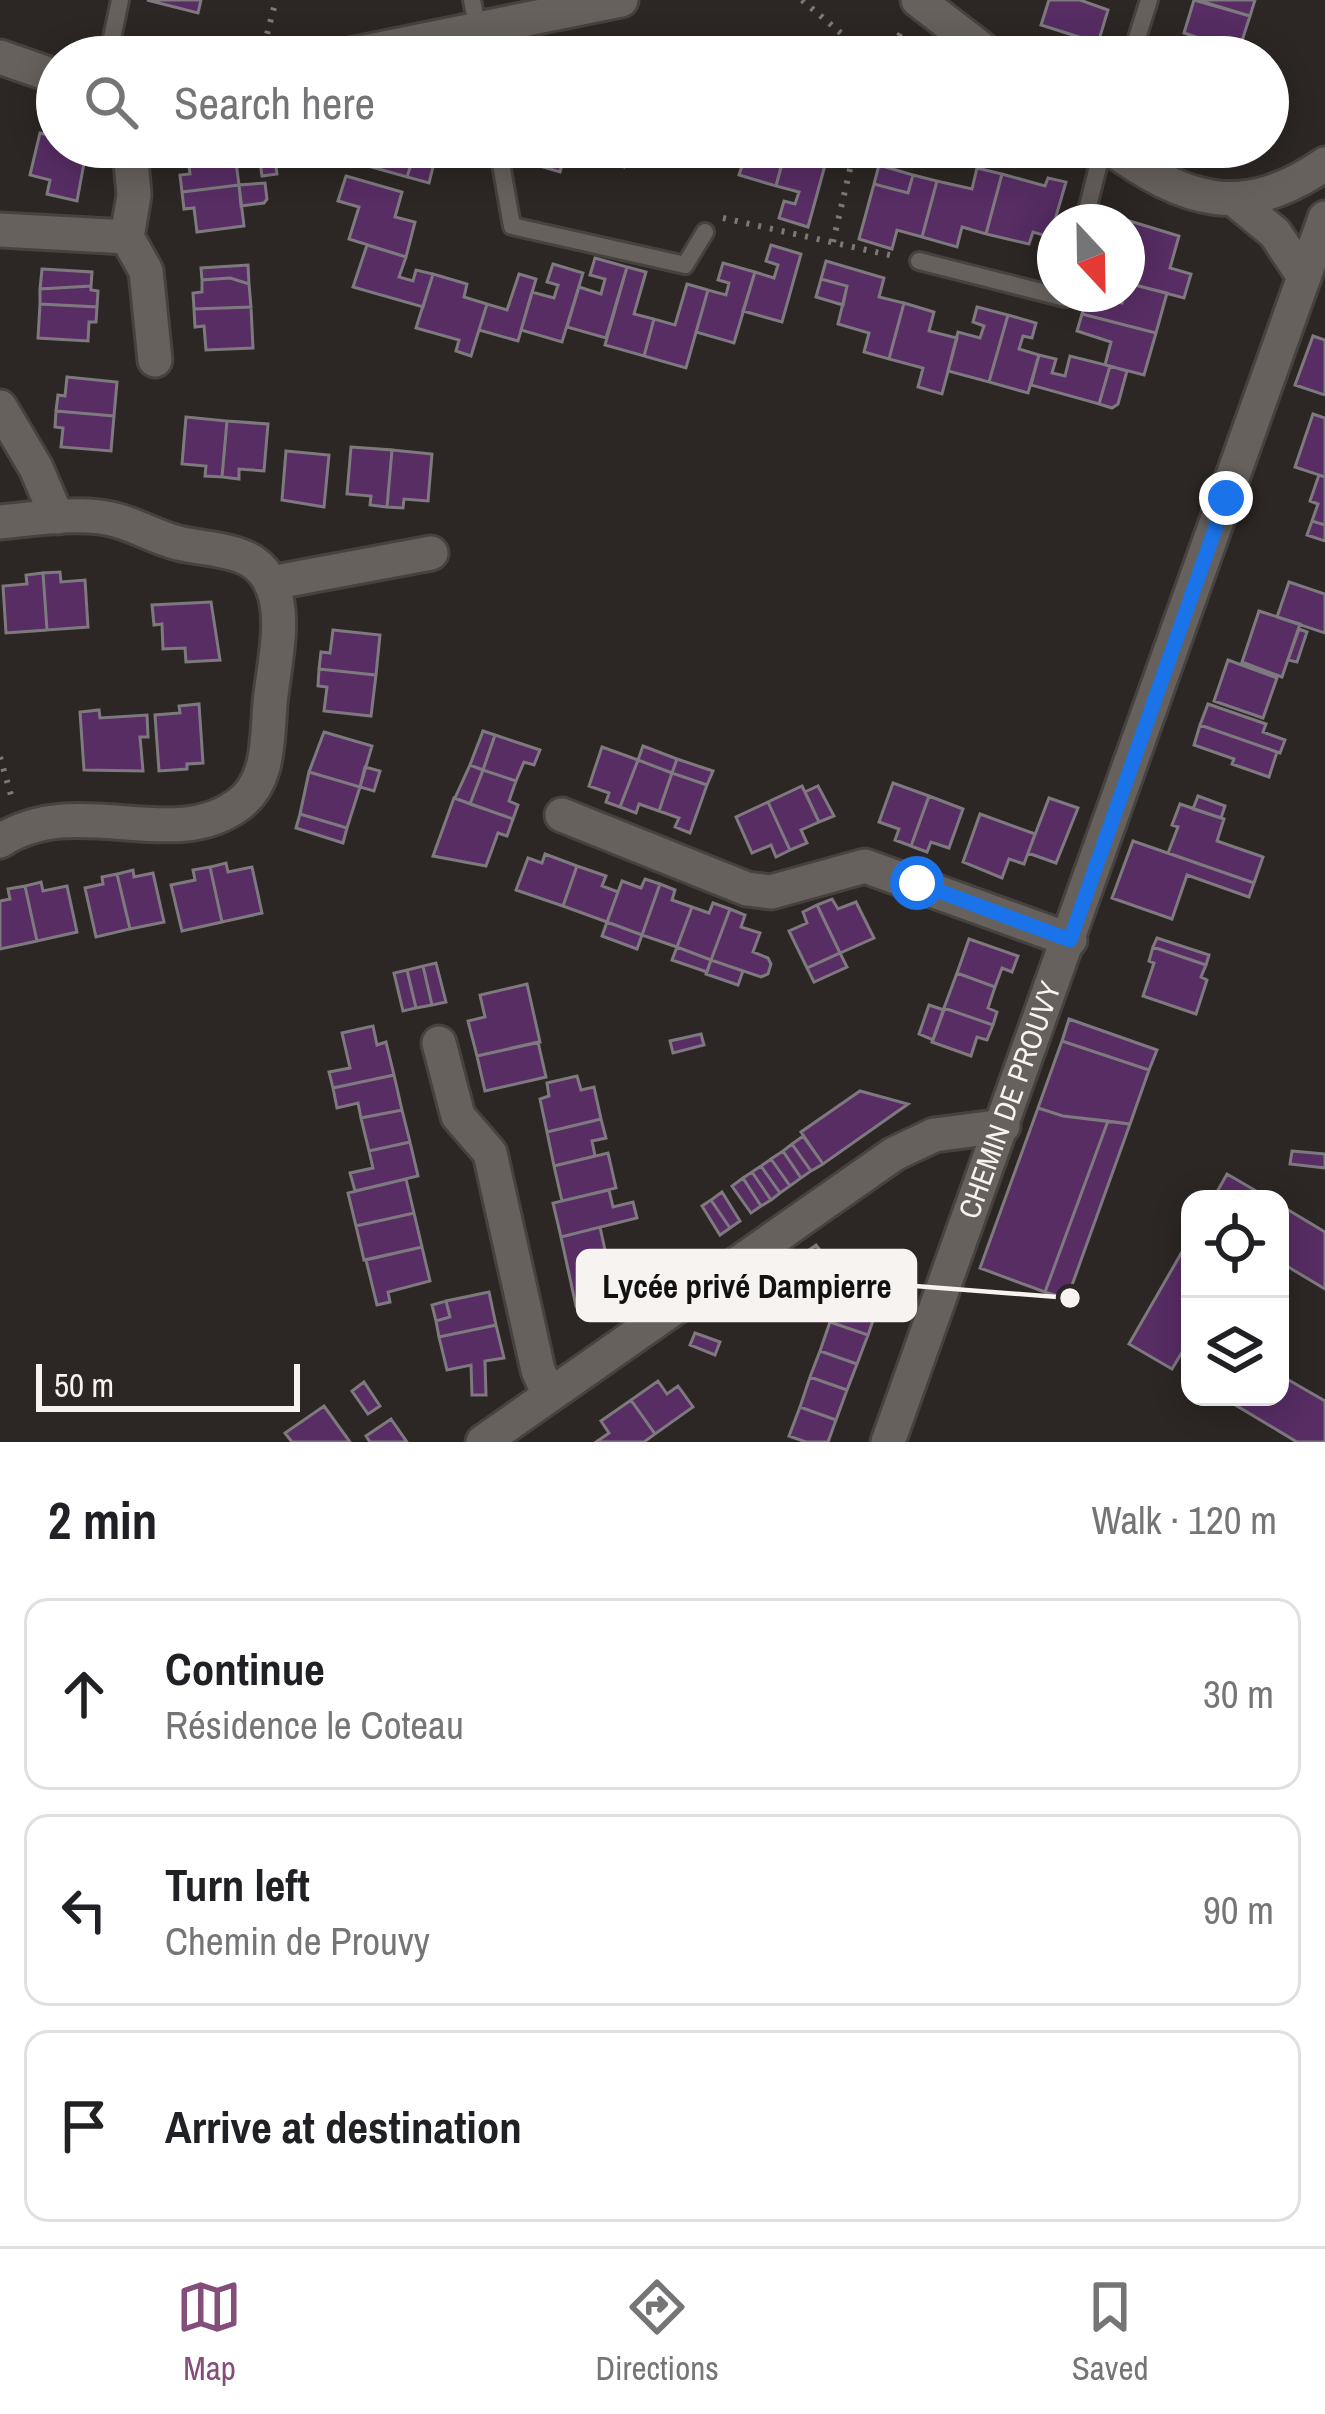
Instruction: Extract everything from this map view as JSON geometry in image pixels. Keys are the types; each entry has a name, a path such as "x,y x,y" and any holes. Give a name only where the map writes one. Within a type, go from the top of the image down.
{"street":[{"path":"444,36 621,0"},
{"path":"918,1 964,36"},
{"path":"0,57 36,70"},
{"path":"1236,201 1294,182 1325,164"},
{"path":"132,168 134,195 128,237 146,271 155,360"},
{"path":"1143,168 1174,186 1236,201 1275,232 1304,277"},
{"name":"CHEMIN DE PROUVY","path":"888,1442 1325,218"},
{"path":"0,230 128,237"},
{"path":"0,407 37,468 57,517"},
{"path":"0,522 106,517 177,543 237,554 259,567 271,583 277,620 264,764 236,807 208,819 155,824 74,818 10,835"},
{"path":"271,583 431,554"},
{"path":"562,815 747,890 771,892 865,866 1070,940"},
{"path":"439,1043 458,1116 490,1154 538,1370 549,1395"},
{"path":"483,1442 894,1154 934,1135 1003,1126"}],"lane":[{"path":"112,36 120,0"},
{"path":"1138,36 1149,0"},
{"path":"502,168 512,226 685,265 705,232"},
{"path":"1089,204 1100,168"},
{"path":"919,261 1037,291"}],"path":[{"path":"267,36 276,0"},
{"path":"802,0 844,36"},
{"path":"833,242 850,168"},
{"path":"705,232 721,217 919,261"},
{"path":"0,757 10,835"}],"building":[{"path":"147,0 201,0 198,13"},
{"path":"1049,0 1080,0 1108,10 1100,36 1076,36 1041,25"},
{"path":"1194,0 1250,16 1244,36 1184,33"},
{"path":"1197,0 1255,0 1250,16"},
{"path":"36,150 36,168 83,168 77,201 47,194 50,180 30,175"},
{"path":"189,168 237,168 239,185 182,192 180,175 190,174"},
{"path":"261,168 276,168 277,174 262,176"},
{"path":"375,168 410,168 407,177"},
{"path":"410,168 433,168 429,183 407,177"},
{"path":"741,168 781,168 776,186 739,175"},
{"path":"781,168 824,168 808,227 779,218 784,201 795,204 799,192 776,186"},
{"path":"878,168 913,175 908,193 874,184"},
{"path":"977,168 1002,174 986,234 962,227 957,247 922,237 937,181 972,189"},
{"path":"1002,174 1045,186 1048,178 1066,182 1060,204 1037,204 1037,233 1033,232 1029,244 986,234"},
{"path":"913,175 937,181 922,237 897,230 892,249 859,239 874,184 908,193"},
{"path":"346,176 402,192 395,217 415,222 406,257 349,239 359,207 338,201"},
{"path":"265,183 264,203 241,206 239,185"},
{"path":"239,185 244,226 197,232 194,208 184,209 182,192"},
{"path":"1145,226 1179,236 1170,268 1191,274 1184,298 1145,288"},
{"path":"367,245 406,257 399,277 413,281 416,270 433,274 423,307 353,287"},
{"path":"771,245 801,254 782,322 743,311 755,272 774,278 778,265 766,261"},
{"path":"595,258 627,267 606,338 567,327 579,287 601,294 605,279 590,275"},
{"path":"826,261 884,278 879,297 904,303 889,359 864,352 869,333 838,324 847,286 821,279"},
{"path":"723,263 755,272 734,343 696,332 708,290 726,295 729,283 718,280"},
{"path":"553,264 583,273 562,342 521,330 532,292 554,298 558,285 547,282"},
{"path":"248,265 249,284 230,278 202,280 201,268"},
{"path":"627,267 646,272 634,314 654,319 644,356 605,345"},
{"path":"42,269 92,272 91,286 40,289"},
{"path":"433,274 467,284 464,297 487,304 471,356 456,351 459,340 416,328"},
{"path":"519,274 536,279 518,341 479,330 487,304 507,310"},
{"path":"230,278 249,284 251,307 194,309 193,293 202,292 202,280"},
{"path":"821,279 847,286 843,305 816,297"},
{"path":"687,284 708,290 686,368 644,356 654,319 675,325"},
{"path":"91,286 98,291 97,307 40,304 40,289"},
{"path":"1145,288 1167,293 1156,333 1082,314 1145,312"},
{"path":"904,303 934,312 929,331 957,338 942,394 918,387 923,368 889,359"},
{"path":"40,304 97,307 96,322 89,322 88,341 38,338"},
{"path":"251,307 253,348 206,350 204,326 195,327 194,309"},
{"path":"977,307 1008,315 989,382 948,371 958,332 980,338 984,326 973,322"},
{"path":"1082,314 1156,333 1144,375 1105,365 1111,342 1077,331"},
{"path":"1008,315 1036,323 1032,338 1023,336 1019,349 1039,355 1028,393 989,382"},
{"path":"1313,336 1325,340 1325,395 1295,385"},
{"path":"1039,355 1056,359 1052,373 1065,376 1070,356 1110,366 1099,404 1031,385"},
{"path":"1110,366 1127,371 1118,404 1112,408 1099,404"},
{"path":"67,377 117,382 114,416 56,411 58,395 65,396"},
{"path":"56,411 114,416 111,451 61,447 63,428 55,427"},
{"path":"1313,414 1325,418 1325,477 1295,467"},
{"path":"186,417 227,421 222,477 205,476 206,466 182,464"},
{"path":"227,421 268,424 264,471 239,469 239,479 222,477"},
{"path":"351,447 392,450 387,507 370,505 371,496 347,494"},
{"path":"392,450 432,454 428,501 404,499 403,508 387,507"},
{"path":"286,451 329,455 324,507 282,500"},
{"path":"1319,475 1325,477 1325,525 1312,521 1318,504 1310,501"},
{"path":"1312,521 1325,525 1325,541 1307,535"},
{"path":"60,572 61,582 85,580 88,627 47,630 43,573"},
{"path":"43,573 47,630 6,633 3,586 27,584 26,575"},
{"path":"1289,582 1325,594 1325,633 1277,617"},
{"path":"211,602 220,660 186,662 185,648 163,649 162,624 154,625 152,605"},
{"path":"1259,611 1300,624 1282,677 1242,662"},
{"path":"1299,629 1307,632 1297,662 1288,660"},
{"path":"333,630 380,635 376,675 319,669 321,652 330,653"},
{"path":"1228,660 1277,678 1263,718 1214,701"},
{"path":"319,669 376,675 371,716 324,711 327,687 318,686"},
{"path":"199,704 203,763 159,771 155,715 180,713 179,706"},
{"path":"1208,704 1266,724 1263,732 1285,740 1280,753 1200,725"},
{"path":"99,710 100,718 147,715 148,737 140,737 143,771 84,770 80,712"},
{"path":"1200,725 1277,752 1269,777 1194,745"},
{"path":"483,731 495,735 483,770 470,765"},
{"path":"324,732 372,746 360,787 309,772"},
{"path":"495,735 540,750 534,765 524,762 516,781 483,770"},
{"path":"643,746 677,759 672,773 638,760"},
{"path":"602,747 638,760 620,807 606,802 609,793 589,786"},
{"path":"677,759 713,771 707,785 672,773"},
{"path":"638,760 672,773 659,811 639,804 636,813 620,807"},
{"path":"470,765 483,770 470,804 455,798"},
{"path":"365,767 380,771 374,791 360,787"},
{"path":"483,770 516,781 509,801 518,805 513,819 470,804"},
{"path":"309,772 360,787 347,828 300,814"},
{"path":"672,773 707,785 690,833 675,827 679,818 659,811"},
{"path":"893,783 929,796 911,846 895,840 899,829 879,822"},
{"path":"802,786 819,822 801,830 807,843 790,850 768,802"},
{"path":"818,786 834,816 819,822 805,792"},
{"path":"929,796 963,809 949,848 931,842 927,852 911,846"},
{"path":"1198,796 1225,806 1221,818 1193,809"},
{"path":"454,798 513,819 507,836 498,833 486,866 433,856"},
{"path":"1049,798 1078,808 1056,863 1028,853"},
{"path":"768,802 790,850 776,857 771,845 752,853 736,817"},
{"path":"1180,804 1224,819 1217,841 1263,857 1254,883 1168,853"},
{"path":"300,814 347,828 343,843 296,828"},
{"path":"980,814 1035,834 1024,864 1009,859 1002,878 963,862"},
{"path":"1133,841 1254,883 1249,897 1187,875 1172,919 1112,898"},
{"path":"545,854 577,866 563,906 516,890 528,858 542,863"},
{"path":"226,863 228,872 252,867 262,913 222,922 210,867"},
{"path":"577,866 606,876 602,886 618,892 607,922 563,906"},
{"path":"210,867 222,922 182,931 171,885 195,880 193,870"},
{"path":"133,870 134,877 153,873 164,922 130,929 117,874"},
{"path":"117,874 130,929 96,937 85,888"},
{"path":"645,879 660,884 642,935 607,922 622,881 641,888"},
{"path":"41,882 43,891 67,886 77,932 37,941 25,886"},
{"path":"660,884 675,890 672,900 692,907 677,947 642,935"},
{"path":"25,886 37,941 0,949 0,901 10,899 8,889"},
{"path":"832,899 838,909 856,902 874,938 840,953 817,905"},
{"path":"713,903 730,909 711,960 677,947 692,907 709,913"},
{"path":"817,905 840,953 807,968 789,931 807,923 803,912"},
{"path":"730,909 745,915 741,927 760,933 753,952 768,958 768,974 761,977 711,960"},
{"path":"607,922 642,935 637,949 602,936"},
{"path":"1157,938 1209,955 1206,965 1153,947"},
{"path":"969,939 1018,956 1012,972 1002,968 995,987 957,973"},
{"path":"677,947 711,960 707,972 672,960"},
{"path":"1153,947 1206,965 1201,977 1207,980 1196,1014 1143,996 1154,963 1149,961"},
{"path":"840,953 847,967 814,982 807,968"},
{"path":"711,960 743,971 738,985 706,974"},
{"path":"436,963 446,1002 432,1005 423,966"},
{"path":"423,966 432,1005 416,1008 407,970"},
{"path":"407,970 416,1008 403,1011 394,973"},
{"path":"957,973 995,987 988,1008 997,1012 993,1025 944,1008"},
{"path":"527,984 540,1042 477,1056 468,1021 485,1017 480,995"},
{"path":"929,1005 944,1010 933,1040 919,1034"},
{"path":"944,1008 993,1025 987,1040 977,1037 971,1056 932,1042"},
{"path":"1069,1019 1157,1050 1149,1070 1062,1041"},
{"path":"373,1026 377,1045 386,1042 394,1075 333,1088 329,1072 350,1068 342,1033"},
{"path":"701,1034 704,1045 673,1053 670,1041"},
{"path":"1062,1041 1149,1070 1130,1124 1038,1108"},
{"path":"538,1042 546,1077 485,1091 477,1056"},
{"path":"394,1075 402,1110 361,1118 358,1103 337,1108 333,1088"},
{"path":"577,1076 581,1090 594,1087 601,1119 547,1132 540,1099 549,1096 547,1083"},
{"path":"860,1091 908,1104 823,1164 801,1132"},
{"path":"1038,1108 1108,1121 1045,1292 980,1268"},
{"path":"402,1110 410,1142 369,1151 361,1118"},
{"path":"601,1119 606,1138 592,1141 595,1156 554,1166 547,1132"},
{"path":"1108,1121 1130,1124 1067,1299 1045,1292"},
{"path":"803,1136 823,1164 811,1171 792,1144"},
{"path":"410,1142 418,1176 355,1191 350,1173 373,1168 369,1151"},
{"path":"792,1144 811,1171 801,1178 783,1151"},
{"path":"783,1151 801,1178 790,1186 771,1159"},
{"path":"1292,1151 1325,1154 1325,1168 1290,1164"},
{"path":"608,1153 616,1188 562,1201 554,1166"},
{"path":"771,1159 790,1186 780,1193 761,1166"},
{"path":"761,1166 780,1193 771,1200 752,1172"},
{"path":"752,1172 771,1200 761,1206 743,1178"},
{"path":"1227,1174 1255,1190 1218,1190"},
{"path":"743,1178 761,1206 751,1213 732,1186"},
{"path":"406,1179 414,1213 356,1226 348,1193"},
{"path":"609,1190 613,1207 633,1202 637,1218 561,1237 553,1203"},
{"path":"722,1192 740,1221 730,1228 711,1200"},
{"path":"711,1200 730,1228 720,1235 702,1206"},
{"path":"1289,1210 1325,1232 1325,1289 1289,1267"},
{"path":"414,1213 422,1247 364,1260 356,1226"},
{"path":"600,1227 615,1296 576,1306 561,1237"},
{"path":"816,1245 827,1260 827,1288 803,1254"},
{"path":"422,1247 430,1281 388,1292 390,1302 377,1305 366,1260"},
{"path":"1181,1254 1181,1354 1172,1369 1129,1344"},
{"path":"489,1292 496,1325 439,1337 436,1321 450,1317 446,1301"},
{"path":"841,1293 878,1306 868,1335 830,1322"},
{"path":"446,1301 450,1317 436,1321 432,1305"},
{"path":"830,1322 868,1335 857,1364 820,1351"},
{"path":"496,1325 504,1358 485,1361 486,1395 472,1395 471,1365 447,1370 439,1337"},
{"path":"695,1333 720,1342 715,1355 690,1345"},
{"path":"820,1351 857,1364 847,1390 810,1377"},
{"path":"810,1377 847,1390 836,1420 800,1407"},
{"path":"1289,1380 1325,1401 1325,1442 1297,1442 1237,1406 1289,1406"},
{"path":"658,1381 667,1394 678,1386 693,1407 655,1434 631,1400"},
{"path":"364,1382 380,1406 368,1414 352,1391"},
{"path":"631,1400 655,1434 644,1442 596,1442 609,1433 601,1421"},
{"path":"324,1406 350,1442 292,1442 285,1433"},
{"path":"800,1407 836,1420 828,1442 789,1436"},
{"path":"391,1419 407,1442 370,1442 366,1436"}],"place":[{"name":"Lycée privé Dampierre","path":"1070,1298"}],"route":[{"path":"917,883 1070,940 1226,498"}]}
